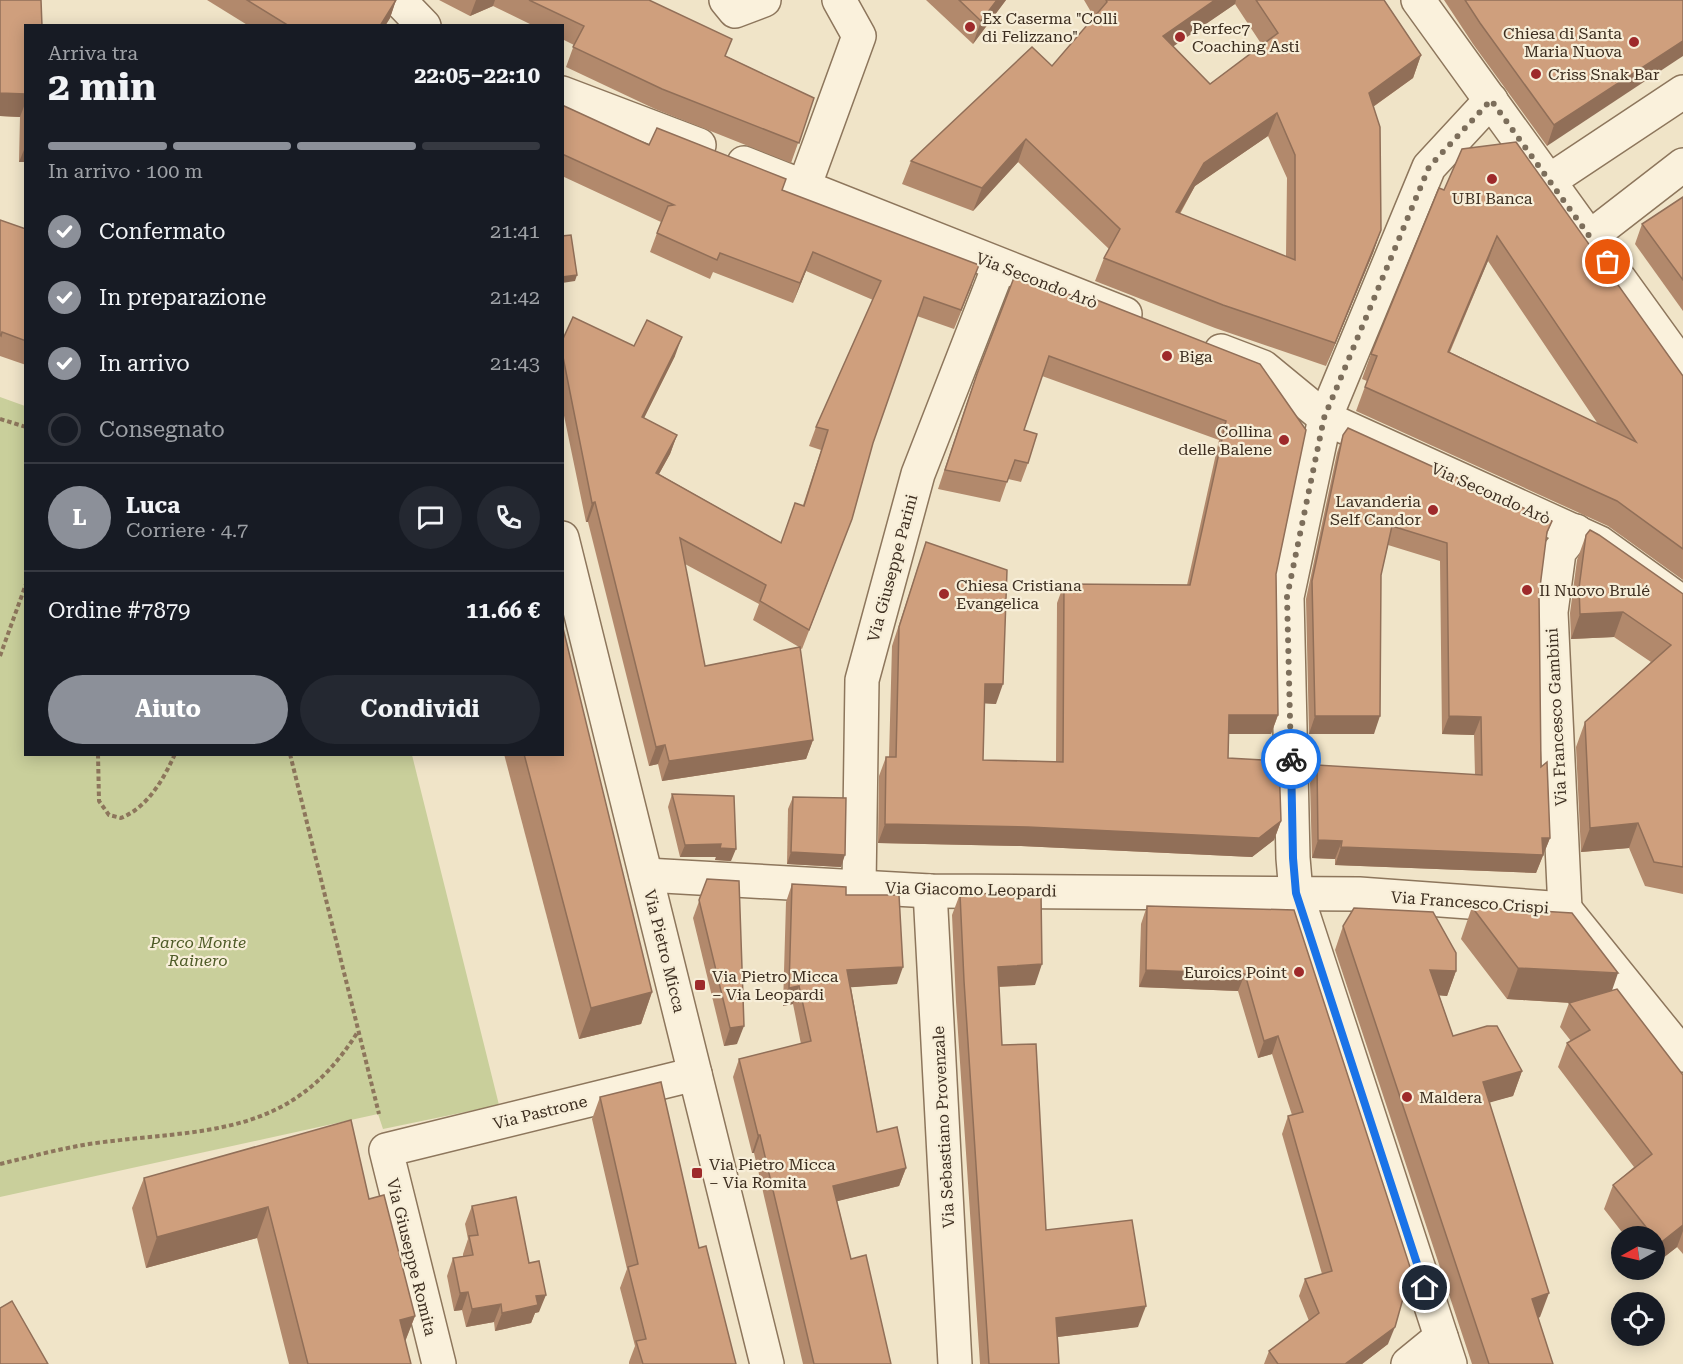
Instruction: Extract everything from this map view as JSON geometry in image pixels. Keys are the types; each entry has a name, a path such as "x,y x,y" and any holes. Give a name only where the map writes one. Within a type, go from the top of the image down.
{"street":[{"path":"399,0 422,24"},
{"path":"726,0 735,11 764,0"},
{"path":"804,187 859,36 839,0"},
{"path":"1418,0 1683,367"},
{"path":"1549,180 1683,92"},
{"name":"Via Secondo Arò","path":"564,94 1153,325"},
{"path":"1408,1364 1446,1350 1296,893 1293,858 1287,597 1324,418 1429,167 1491,100"},
{"path":"1590,237 1683,165"},
{"name":"Via Giuseppe Parini","path":"859,886 862,681 918,474 999,266"},
{"name":"Via Secondo Arò","path":"1197,342 1263,367 1324,418 1600,543 1683,603"},
{"name":"Via Francesco Gambini","path":"1565,909 1551,612 1559,552 1576,531"},
{"name":"Via Pietro Micca","path":"564,546 767,1364"},
{"name":"Via Giacomo Leopardi","path":"646,875 930,891 1296,893"},
{"name":"Via Sebastiano Provenzale","path":"930,891 955,1364"},
{"name":"Via Francesco Crispi","path":"1296,893 1359,894 1565,909 1683,1055"},
{"name":"Via Pastrone","path":"386,1150 695,1074"},
{"name":"Via Giuseppe Romita","path":"386,1150 439,1364"}],"path":[{"path":"0,419 24,426"},
{"path":"0,656 24,590"},
{"path":"98,756 99,801 109,815 122,818 143,806 168,771 174,756"},
{"path":"290,756 386,1150"},
{"path":"0,1164 87,1144 224,1128 268,1114 305,1094 340,1060 357,1032"}],"green space":[{"name":"Parco Monte Rainero","path":"0,397 24,406 24,756 412,756 499,1105 383,1129 378,1114 0,1197"}],"building":[{"path":"0,0 41,0 42,24 24,24 24,94 0,93"},
{"path":"247,0 396,0 381,24 286,24"},
{"path":"529,0 649,0 732,39 725,56 814,98 799,143 662,89 573,47 584,26"},
{"path":"959,0 997,0 981,21"},
{"path":"1106,0 1215,0 1163,36 1210,84 1278,33 1256,0 1384,0 1421,55 1369,93 1380,127 1381,230 1335,343 1223,305 1104,258 1120,229 1026,139 982,188 911,161 1032,47 1052,66 1107,2","holes":["1277,113 1295,155 1295,260 1176,212 1204,163"]},
{"path":"1465,0 1683,0 1683,41 1554,125"},
{"path":"564,106 649,145 657,128 786,179 782,190 979,265 961,310 924,297 873,443 852,519 809,630 760,601 766,585 680,538 705,666 800,647 813,740 669,761 665,745 656,747 595,502 592,503 564,362 564,337 573,317 634,346 647,320 682,337 642,417 677,435 656,473 781,543 795,503 804,506 828,430 816,427 881,281 813,252 800,283 720,253 717,260 657,233 668,206 674,205 564,155"},
{"path":"1516,142 1683,376 1683,549 1617,501 1365,387 1377,356 1371,354 1439,188 1444,190 1462,149","holes":["1497,236 1636,442 1448,352"]},
{"path":"1683,197 1683,280 1642,224"},
{"path":"0,220 24,228 24,340 2,332 0,335"},
{"path":"571,235 577,275 564,277 564,236"},
{"path":"1015,275 1082,299 1084,295 1260,364 1306,430 1276,574 1278,715 1229,715 1228,758 1279,761 1281,821 1259,838 1028,827 885,824 886,757 896,757 899,627 926,542 1007,570 1003,684 985,684 983,760 1063,762 1064,584 1190,585 1226,421 1049,356 1024,430 1037,434 1028,463 1015,460 1007,482 945,470 977,374"},
{"path":"1348,428 1552,521 1547,532 1539,595 1541,767 1547,762 1550,838 1542,838 1543,855 1341,847 1342,841 1318,840 1317,765 1482,775 1481,717 1449,716 1447,543 1392,526 1381,575 1380,716 1315,716 1312,581 1343,435"},
{"path":"1590,530 1683,594 1683,867 1654,862 1638,823 1590,828 1585,722 1671,645 1623,612 1580,614 1579,588 1586,535"},
{"path":"564,632 652,992 591,1008 525,756 564,756"},
{"path":"672,794 734,796 736,849 720,848 721,844 685,845"},
{"path":"793,797 846,798 845,855 791,852"},
{"path":"707,879 739,881 744,1026 730,1028 699,900"},
{"path":"792,884 846,887 846,895 899,895 903,967 847,970 877,1132 897,1127 906,1168 833,1186 851,1259 866,1255 891,1364 814,1364 760,1135 758,1135 739,1059 811,1041 799,986 789,988"},
{"path":"1041,893 1042,964 998,967 1002,1045 1036,1044 1046,1230 1132,1220 1146,1306 1056,1318 1059,1364 989,1364 960,894"},
{"path":"1147,906 1294,910 1411,1270 1395,1327 1345,1364 1278,1364 1269,1351 1319,1313 1305,1279 1332,1271 1288,1116 1303,1112 1278,1036 1264,1041 1245,974 1146,970"},
{"path":"1472,907 1572,913 1618,973 1518,968"},
{"path":"1354,908 1433,912 1456,953 1456,971 1430,970 1453,1036 1487,1026 1497,1026 1522,1071 1483,1082 1549,1293 1532,1299 1553,1364 1489,1364 1343,926"},
{"path":"1617,989 1683,1075 1683,1225 1665,1239 1665,1226 1645,1226 1613,1185 1652,1154 1567,1043 1590,1030 1569,1003"},
{"path":"661,1082 699,1248 706,1246 736,1364 643,1364 636,1341 646,1339 628,1267 638,1264 600,1097"},
{"path":"351,1120 369,1199 384,1195 415,1316 400,1320 411,1364 308,1364 268,1207 157,1237 144,1178"},
{"path":"516,1197 529,1263 539,1261 546,1295 536,1296 538,1305 502,1313 501,1304 472,1309 468,1292 460,1293 453,1258 473,1255 469,1236 478,1235 472,1206"},
{"path":"12,1301 48,1364 0,1364 0,1308"}],"way so far":[{"path":"1291,759 1287,597 1324,418 1429,167 1491,100 1608,262"}],"place":[{"name":"Ex Caserma \"Colli di Felizzano\"","path":"970,27"},
{"name":"Perfec7 Coaching Asti","path":"1180,37"},
{"name":"Chiesa di Santa Maria Nuova","path":"1634,42"},
{"name":"Criss Snak Bar","path":"1536,74"},
{"name":"UBI Banca","path":"1492,179"},
{"name":"Biga","path":"1167,356"},
{"name":"Collina delle Balene","path":"1284,440"},
{"name":"Lavanderia Self Candor","path":"1433,510"},
{"name":"Il Nuovo Brulé","path":"1527,590"},
{"name":"Chiesa Cristiana Evangelica","path":"944,594"},
{"name":"Euroics Point","path":"1299,972"},
{"name":"Via Pietro Micca – Via Leopardi","path":"700,985"},
{"name":"Maldera","path":"1407,1097"},
{"name":"Via Pietro Micca – Via Romita","path":"697,1173"}],"route":[{"path":"1291,759 1296,893 1425,1288"}]}
